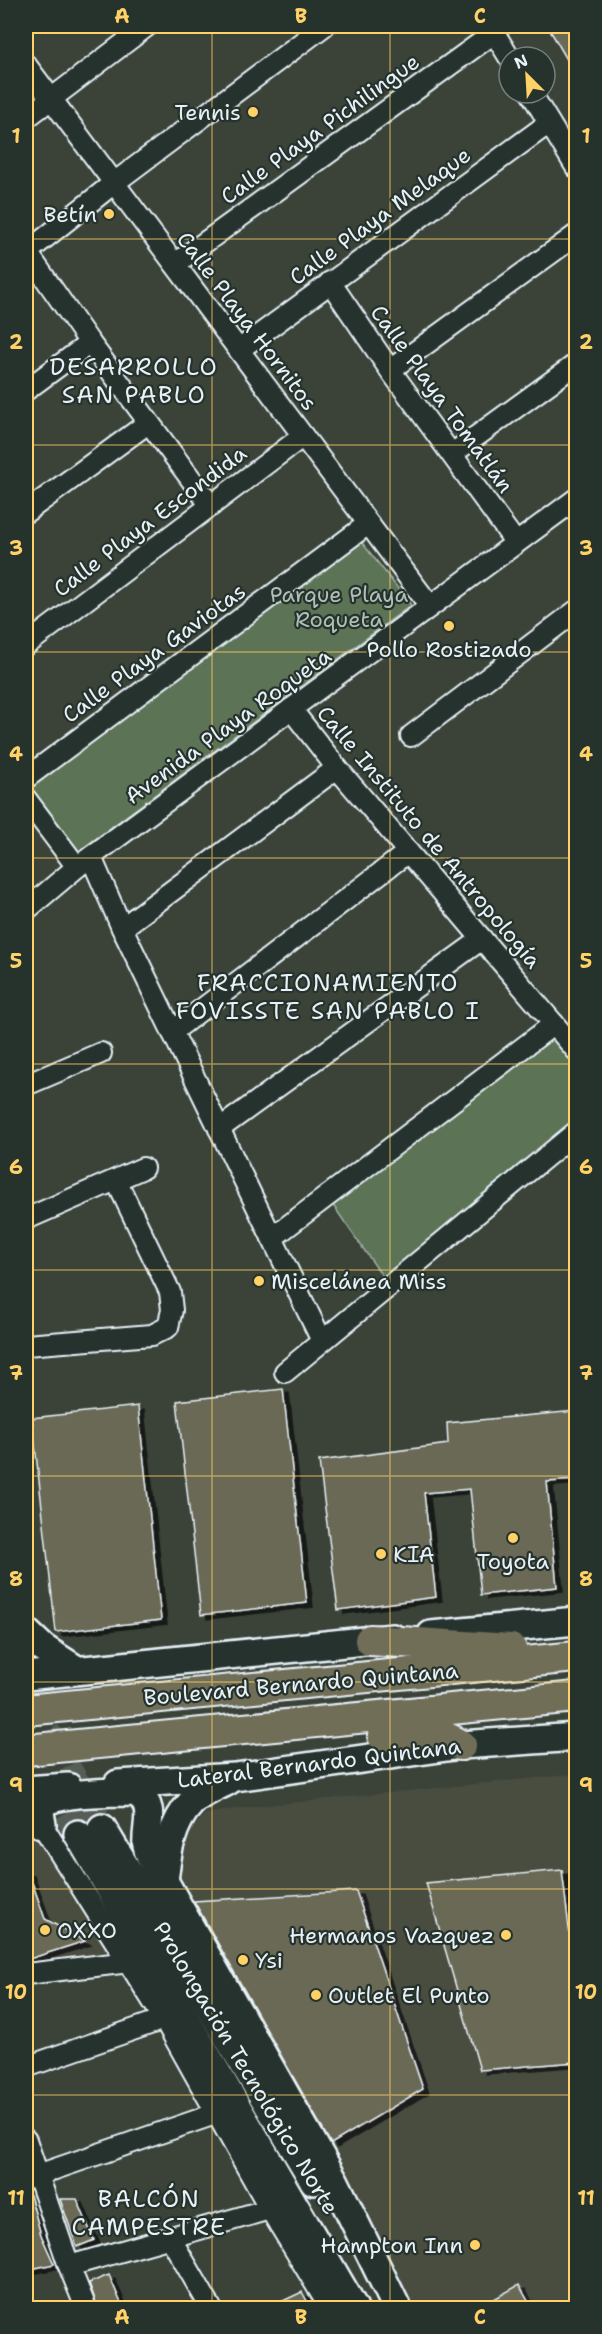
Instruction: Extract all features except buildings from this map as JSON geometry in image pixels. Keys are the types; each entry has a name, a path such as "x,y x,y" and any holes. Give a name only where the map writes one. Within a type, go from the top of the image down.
{"main road":[{"path":"370,1640 576,1655"},
{"name":"Boulevard Bernardo Quintana","path":"26,1710 576,1655"},
{"name":"Boulevard Bernardo Quintana","path":"26,1750 576,1697"},
{"path":"188,1735 252,1743 437,1733 461,1745"}],"street":[{"path":"26,118 147,26"},
{"path":"211,506 148,423 26,253 114,183 324,26"},
{"path":"492,29 502,45"},
{"name":"Calle Playa Pichilingue","path":"175,264 492,29"},
{"name":"Calle Playa Hornitos","path":"26,64 430,606"},
{"path":"538,105 576,167"},
{"name":"Calle Playa Melaque","path":"240,349 549,123"},
{"path":"390,370 576,235"},
{"name":"Calle Playa Tomatlán","path":"330,282 390,370 516,543"},
{"path":"26,390 90,343"},
{"path":"452,454 576,364"},
{"path":"26,512 148,423"},
{"name":"Calle Playa Escondida","path":"26,645 303,436"},
{"name":"Avenida Playa Roqueta","path":"26,910 84,862 576,499"},
{"name":"Calle Playa Gaviotas","path":"26,778 368,524"},
{"path":"411,736 576,611"},
{"name":"Calle Instituto de Antropología","path":"291,710 337,768 576,1050"},
{"path":"122,928 337,768"},
{"path":"26,799 84,862 122,928 321,1341"},
{"path":"172,1032 408,852"},
{"path":"219,1129 482,939"},
{"path":"272,1238 554,1024"},
{"path":"26,1085 101,1053"},
{"path":"285,1372 576,1132"},
{"path":"26,1219 143,1168"},
{"path":"26,1345 152,1335 168,1327 172,1310 170,1292 116,1180"},
{"path":"26,1676 576,1621"},
{"path":"26,1632 43,1648 77,1670"},
{"name":"Lateral Bernardo Quintana","path":"26,1790 235,1777 461,1745 576,1737"},
{"path":"164,1881 167,1851 176,1826 192,1801 235,1777"},
{"path":"330,2308 270,2209 218,2113 130,1962 34,1821 40,1813 42,1804 50,1798 137,1792 144,1799 149,1809 147,1848 335,2182 397,2308"},
{"name":"Prolongación Tecnológico Norte","path":"354,2308 90,1831 391,2308"},
{"path":"26,1974 130,1962"},
{"path":"26,2067 164,2019"},
{"path":"31,2177 218,2113"},
{"path":"26,2140 31,2177 87,2308"},
{"path":"69,2266 171,2239 270,2209"},
{"path":"171,2239 211,2308"}],"shaded area":[{"path":"576,1774 576,2308 414,2308 170,1866 185,1836 205,1814 250,1807"},
{"path":"26,1817 130,1962 26,1974"}],"green space":[{"name":"Parque Playa Roqueta","path":"360,540 411,605 79,851 30,786"},
{"path":"549,1031 576,1063 576,1126 385,1280 330,1201"}],"tunnel":[{"path":"26,1696 102,1828"},
{"path":"26,1741 78,1834"}],"place":[{"name":"Tennis","path":"253,112"},
{"name":"Betín","path":"109,214"},
{"name":"Pollo Rostizado","path":"449,626"},
{"name":"Miscelánea Miss","path":"259,1281"},
{"name":"Toyota","path":"513,1538"},
{"name":"KIA","path":"381,1554"},
{"name":"OXXO","path":"45,1930"},
{"name":"Hermanos Vazquez","path":"506,1935"},
{"name":"Ysi","path":"243,1960"},
{"name":"Outlet El Punto","path":"316,1995"},
{"name":"Hampton Inn","path":"475,2245"}],"district":[{"name":"DESARROLLO SAN PABLO","path":"134,381"},
{"name":"FRACCIONAMIENTO FOVISSTE SAN PABLO I","path":"328,997"},
{"name":"BALCÓN CAMPESTRE","path":"149,2213"}]}
